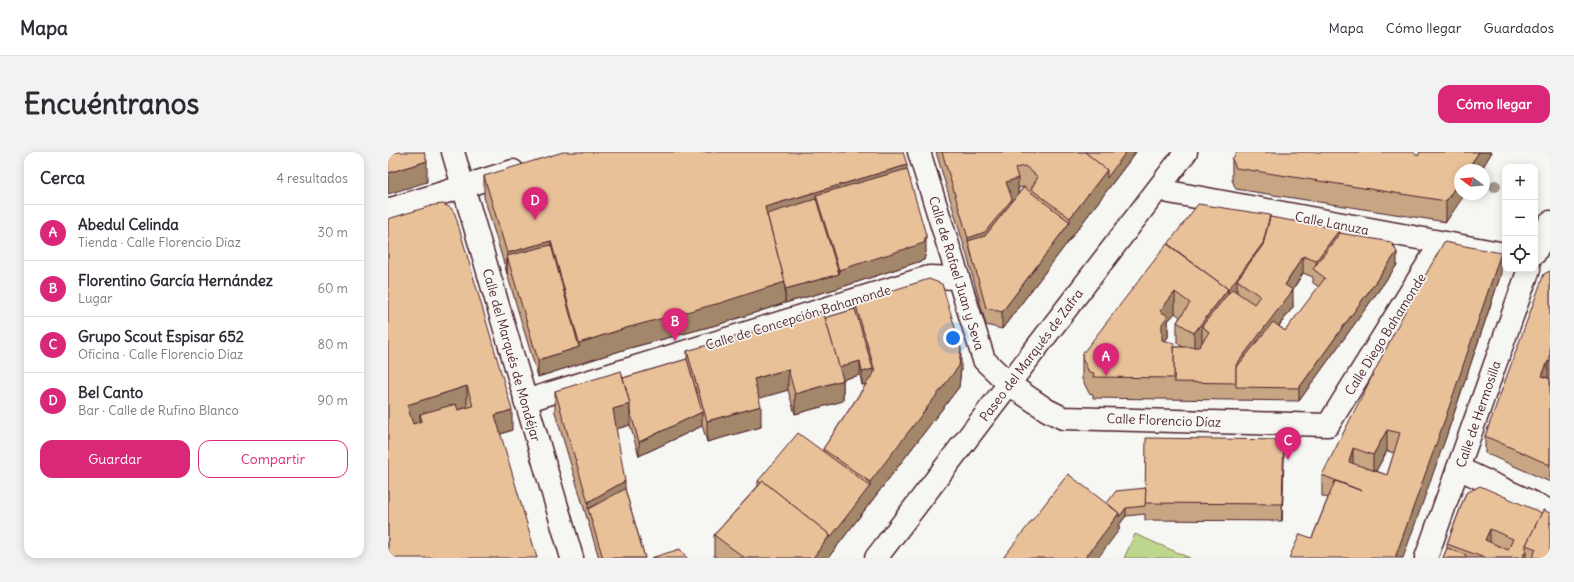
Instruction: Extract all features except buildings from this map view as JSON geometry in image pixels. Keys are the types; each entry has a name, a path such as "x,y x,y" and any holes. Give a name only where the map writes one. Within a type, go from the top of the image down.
{"street":[{"name":"Calle del Marqués de Mondéjar","path":"453,152 572,558"},
{"name":"Calle de Rafael Juan y Seva","path":"919,152 957,278 984,360 1009,384"},
{"name":"Paseo del Marqués de Zafra","path":"876,558 1186,152"},
{"path":"388,210 530,166"},
{"name":"Calle Lanuza","path":"1160,187 1168,192 1502,253"},
{"path":"1538,247 1550,222"},
{"name":"Calle Diego Bahamonde","path":"1328,425 1441,243"},
{"path":"1538,259 1550,261"},
{"name":"Calle de Hermosilla","path":"1426,558 1528,272"},
{"name":"Calle de Concepción Bahamonde","path":"526,401 929,277 957,278"},
{"name":"Calle Florencio Díaz","path":"1009,384 1047,410 1063,418 1328,425"},
{"path":"1458,468 1550,511"}],"green space":[{"path":"1135,534 1190,558 1124,558"}],"place":[{"name":"Bel Canto","path":"535,220"},
{"name":"Florentino García Hernández","path":"675,341"},
{"name":"Abedul Celinda","path":"1106,376"},
{"name":"Grupo Scout Espisar 652","path":"1288,460"}]}
